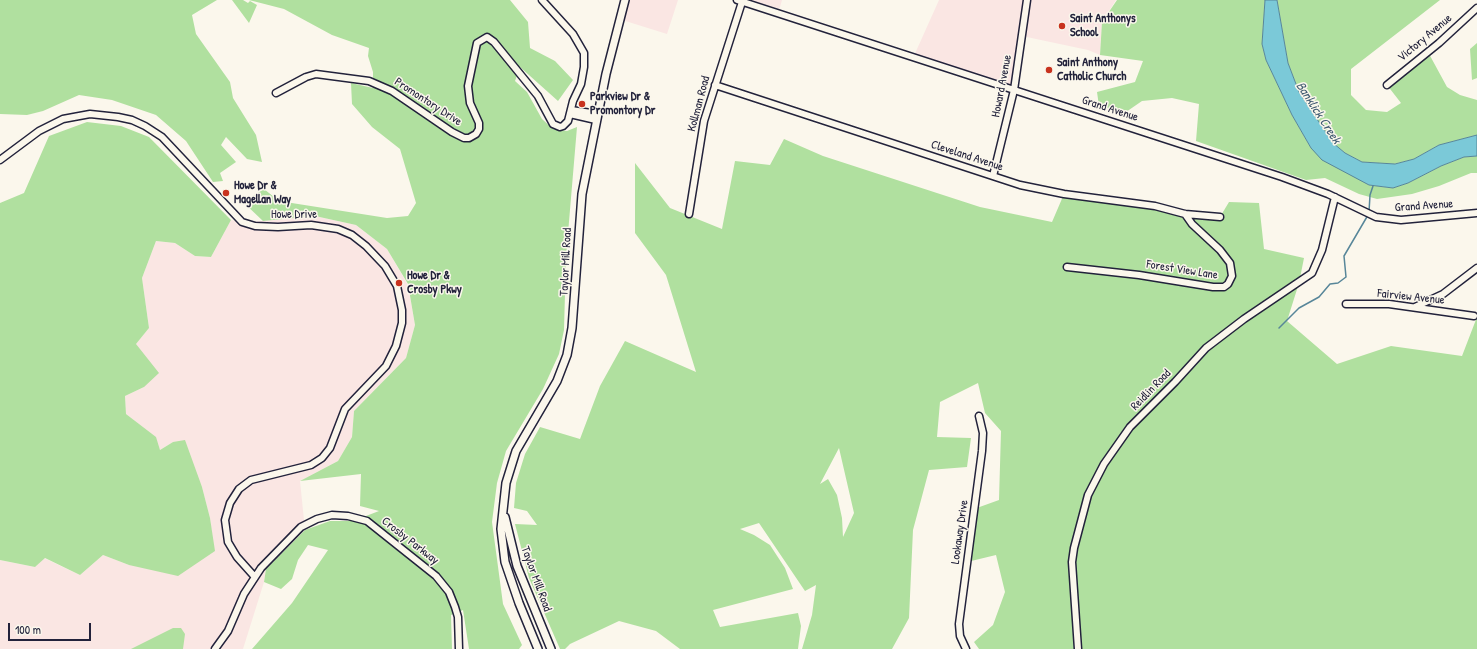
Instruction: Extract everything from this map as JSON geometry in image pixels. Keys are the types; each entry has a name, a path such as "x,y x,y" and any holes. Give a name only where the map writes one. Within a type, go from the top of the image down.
{"main road":[{"name":"Taylor Mill Road","path":"538,649 516,597 505,562 501,529 504,515 506,483 516,451 556,381 567,355 572,328 582,194 597,117 625,0"},
{"name":"Taylor Mill Road","path":"504,515 517,566 551,649"}],"street":[{"path":"542,0 573,34 584,53 583,73 570,112 597,117"},
{"name":"Howard Avenue","path":"993,176 1014,90 1027,0"},
{"name":"Grand Avenue","path":"740,1 1282,177 1335,197 1373,216 1401,220 1477,213"},
{"name":"Kollman Road","path":"689,214 704,121 740,1"},
{"name":"Victory Avenue","path":"1388,85 1439,43 1477,8"},
{"name":"Promontory Drive","path":"276,93 306,77 316,74 369,81 392,91 452,132 464,138 469,138 476,134 479,129 479,123 470,103 468,86 477,43 487,37 494,42 538,96 553,124 560,127 563,126 568,121 570,112"},
{"name":"Cleveland Avenue","path":"715,85 993,176 1050,192 1155,206 1185,214 1220,217"},
{"name":"Howe Drive","path":"0,160 39,131 63,119 90,114 132,120 162,137 242,222 256,226 278,227 311,225 338,229 352,235 366,246 385,266 396,286 402,310 402,323 396,346 386,366 345,409 330,448 322,458 311,465 251,480 239,489 230,503 225,520 228,542 237,558 254,576"},
{"name":"Reidlin Road","path":"1078,649 1072,562 1074,548 1088,495 1104,464 1130,427 1210,344 1312,273 1322,250 1335,197"},
{"name":"Forest View Lane","path":"1067,267 1139,275 1213,287 1224,287 1228,284 1232,276 1230,263 1220,250 1192,224 1185,214"},
{"path":"1415,307 1444,294 1477,268"},
{"name":"Fairview Avenue","path":"1346,304 1359,303 1415,307 1474,316"},
{"name":"Lookaway Drive","path":"966,649 960,636 958,624 982,451 982,433 979,416"},
{"name":"Crosby Parkway","path":"215,649 228,631 244,594 254,576 291,535 307,523 332,515 357,518 377,528 443,583 449,592 458,616 459,649"}],"shaded area":[{"path":"625,0 678,0 667,34 619,19"},
{"path":"737,0 782,0 778,14"},
{"path":"939,0 1116,0 1102,22 1100,55 1088,50 1022,36 1014,90 913,58"},
{"path":"315,216 356,225 387,249 408,285 415,325 406,358 354,411 352,437 338,461 300,481 305,530 266,569 264,582 243,649 0,649 0,560 35,567 44,558 80,575 103,555 129,565 214,551 210,518 202,487 173,442 160,450 155,437 126,414 125,396 144,387 136,344 149,328 142,278 156,241 175,243 195,256 211,257 231,220 242,222 263,221"}],"green space":[{"path":"0,0 217,0 192,15 196,34 230,82 233,98 256,135 262,162 247,159 226,137 221,145 236,162 220,173 223,181 213,182 186,141 156,115 112,100 79,95 43,111 27,115 0,114"},
{"path":"232,0 243,0 248,3 250,1 257,5 249,23"},
{"path":"249,0 510,0 528,22 530,48 555,61 573,80 558,101 520,67 515,81 527,92 542,119 553,129 567,131 577,127 566,257 564,330 559,354 543,389 506,451 497,483 492,522 503,604 522,645 519,649 469,649 463,610 451,615 452,649 252,649 292,603 328,550 308,545 298,560 292,579 281,589 264,582 266,569 305,530 330,521 353,521 379,511 360,506 361,474 300,481 338,461 352,437 354,411 406,358 415,325 408,284 387,249 356,225 315,216 263,221 243,202 264,189 279,201 387,218 408,216 416,203 400,149 372,127 352,104 351,83 373,88 373,72 368,56 369,48 332,35 284,9"},
{"path":"1117,0 1265,0 1262,44 1266,60 1292,115 1311,148 1369,185 1393,188 1408,183 1441,166 1464,157 1477,156 1477,173 1471,173 1439,186 1412,194 1377,199 1359,194 1325,178 1306,180 1196,141 1199,104 1172,98 1142,101 1126,112 1099,106 1097,92 1135,82 1143,61 1100,55 1102,22"},
{"path":"1277,0 1440,0 1351,69 1351,95 1366,110 1387,112 1401,103 1387,85 1428,52 1447,87 1460,95 1477,100 1477,135 1439,145 1414,159 1394,164 1362,162 1345,153 1333,143 1299,92 1288,63"},
{"path":"1477,43 1477,78 1472,80 1470,49"},
{"path":"87,122 121,126 149,137 231,220 211,257 195,256 175,243 156,241 142,278 149,328 136,344 159,373 144,387 125,396 126,414 156,437 160,450 173,442 185,440 202,487 210,518 215,551 178,576 129,565 103,555 80,575 45,558 35,567 0,560 0,203 24,193 49,136"},
{"path":"784,139 823,156 980,207 1052,222 1064,194 1220,217 1229,202 1259,203 1264,249 1304,258 1299,283 1287,321 1337,364 1391,346 1462,356 1477,317 1477,649 979,649 974,642 993,625 1005,592 996,555 967,562 974,509 999,500 1001,431 985,413 978,383 940,402 937,437 971,438 967,467 929,470 913,530 909,618 892,649 802,649 812,615 816,585 805,591 759,523 740,529 754,535 770,545 785,568 793,589 713,610 720,627 798,613 801,626 798,649 680,649 656,631 619,621 570,644 565,649 560,649 529,578 515,524 537,525 527,511 514,508 516,483 525,454 540,427 580,439 600,386 625,341 696,372 666,275 635,233 635,163 670,208 722,229 735,161 770,165","holes":["839,448 854,513 843,537 842,518 837,495 828,479 820,484"]},
{"path":"173,628 181,628 185,634 183,649 131,649"}],"water":[{"path":"1265,0 1277,0 1288,63 1299,92 1333,143 1345,153 1362,162 1395,164 1414,159 1439,145 1477,135 1477,156 1464,157 1441,166 1408,183 1393,188 1369,185 1322,160 1311,148 1292,115 1266,60 1262,44"}],"waterway":[{"path":"1369,212 1370,195 1373,186"},
{"path":"1279,328 1299,308 1319,297 1330,284 1338,283 1346,277 1344,256 1368,215"}],"place":[{"name":"Saint Anthonys School","path":"1062,26"},
{"name":"Saint Anthony Catholic Church","path":"1049,70"},
{"name":"Parkview Dr & Promontory Dr","path":"582,104"},
{"name":"Howe Dr & Magellan Way","path":"226,193"},
{"name":"Howe Dr & Crosby Pkwy","path":"399,283"}],"water label":[{"name":"Banklick Creek","path":"1318,113"}]}
